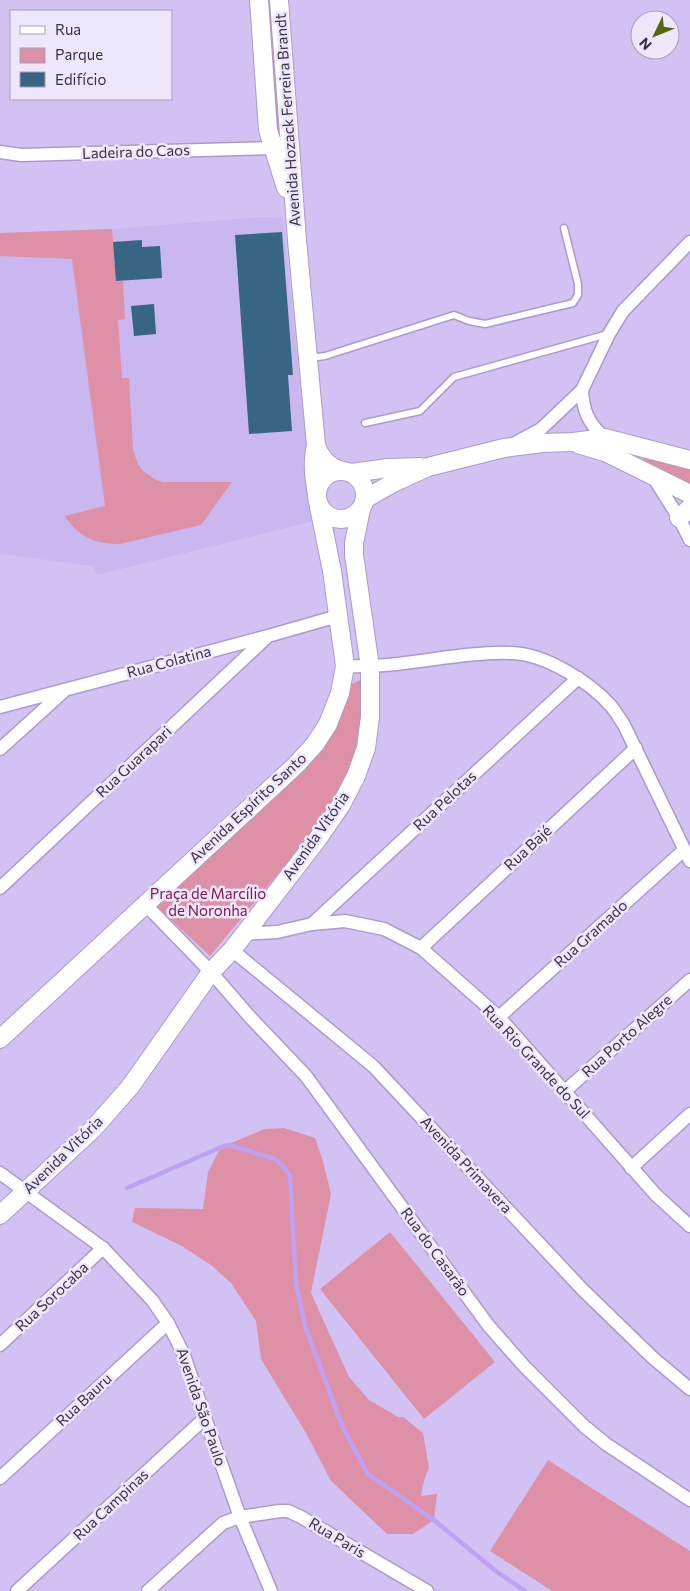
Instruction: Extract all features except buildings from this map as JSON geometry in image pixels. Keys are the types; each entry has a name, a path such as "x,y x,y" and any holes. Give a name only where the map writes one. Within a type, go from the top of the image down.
{"street":[{"name":"Avenida Hozack Ferreira Brandt","path":"259,0 266,111 273,148 289,200 297,240"},
{"name":"Avenida Hozack Ferreira Brandt","path":"279,0 297,240 316,445 312,466 318,500"},
{"name":"Ladeira do Caos","path":"0,152 20,155 273,148"},
{"path":"504,448 541,429 582,390 609,334 623,311 690,242"},
{"path":"582,390 583,405 587,418 594,429 605,438"},
{"path":"428,467 332,472 318,486 318,500 326,514 335,519 346,519 355,516 363,504 393,483 428,467 504,448 542,443 605,438 690,460"},
{"path":"573,442 605,452 690,494"},
{"path":"316,445 326,462 360,479 365,488 363,504"},
{"path":"650,473 684,513 690,540"},
{"name":"Avenida Espírito Santo","path":"0,1038 296,765 315,744 328,724 340,693 345,666 332,571 318,500"},
{"name":"Avenida Vitória","path":"0,1215 92,1130 130,1087 211,972 232,950 341,806 356,776 367,741 370,717 370,673 354,555 354,543 363,504"},
{"name":"Rua Colatina","path":"0,707 338,616"},
{"name":"Rua Guarapari","path":"0,888 268,636"},
{"path":"345,666 370,673 489,654 514,653 560,666 578,678 610,706 624,725 687,856"},
{"name":"Rua Pelotas","path":"312,924 578,678"},
{"path":"0,749 65,690"},
{"name":"Rua Bajé","path":"420,948 636,748"},
{"name":"Rua Gramado","path":"499,1018 687,856"},
{"path":"145,904 211,972"},
{"name":"Rua Rio Grande do Sul","path":"243,934 277,932 312,924 345,922 384,929 420,948 499,1018 631,1168 669,1209 690,1226"},
{"name":"Avenida Primavera","path":"232,950 373,1066 582,1289 652,1358 690,1390"},
{"name":"Rua do Casarão","path":"211,972 249,1016 306,1076 488,1325 524,1366 584,1426 606,1444 690,1500"},
{"name":"Rua Porto Alegre","path":"565,1092 690,980"},
{"path":"631,1168 690,1114"},
{"name":"Avenida São Paulo","path":"0,1173 103,1248 152,1300 168,1323 184,1355 204,1418 240,1517 271,1591"},
{"name":"Rua Sorocaba","path":"0,1345 103,1248"},
{"name":"Rua Bauru","path":"0,1478 168,1323"},
{"name":"Rua Campinas","path":"17,1591 204,1418"},
{"name":"Rua Paris","path":"148,1591 223,1523 240,1517 280,1511 293,1513 427,1591"}],"lane":[{"path":"308,358 325,356 454,315 469,321 485,324 573,304 578,294 578,284 564,228"},
{"path":"365,423 420,411 454,377 609,334"}],"shaded area":[{"path":"262,217 283,218 314,521 97,575 93,566 0,554 0,233 112,229"}],"green space":[{"path":"263,0 270,0 282,144 277,144"},
{"path":"112,229 116,281 123,281 125,319 118,320 122,378 129,378 133,450 138,464 143,471 156,480 163,482 232,482 201,525 120,544 103,543 88,538 76,529 65,516 105,506 72,259 0,256 0,233"},
{"path":"639,456 690,468 690,491"},
{"name":"Praça de Marcílio de Noronha","path":"366,677 359,749 350,775 311,834 210,956 153,903 304,769 348,686"},
{"path":"284,1128 315,1138 323,1161 331,1194 311,1293 349,1377 369,1400 398,1417 403,1417 423,1433 429,1468 424,1480 421,1496 437,1494 434,1520 413,1534 387,1534 331,1481 306,1433 261,1359 256,1321 231,1283 211,1265 180,1245 132,1222 135,1208 203,1209 208,1172 221,1147 265,1129"},
{"path":"390,1232 495,1362 424,1419 320,1289"},
{"path":"548,1460 690,1551 690,1591 552,1591 490,1551"}],"waterway":[{"path":"127,1188 229,1145 275,1159 283,1166 290,1176 296,1284 305,1326 343,1428 368,1474 435,1521 497,1572 525,1591"}]}
